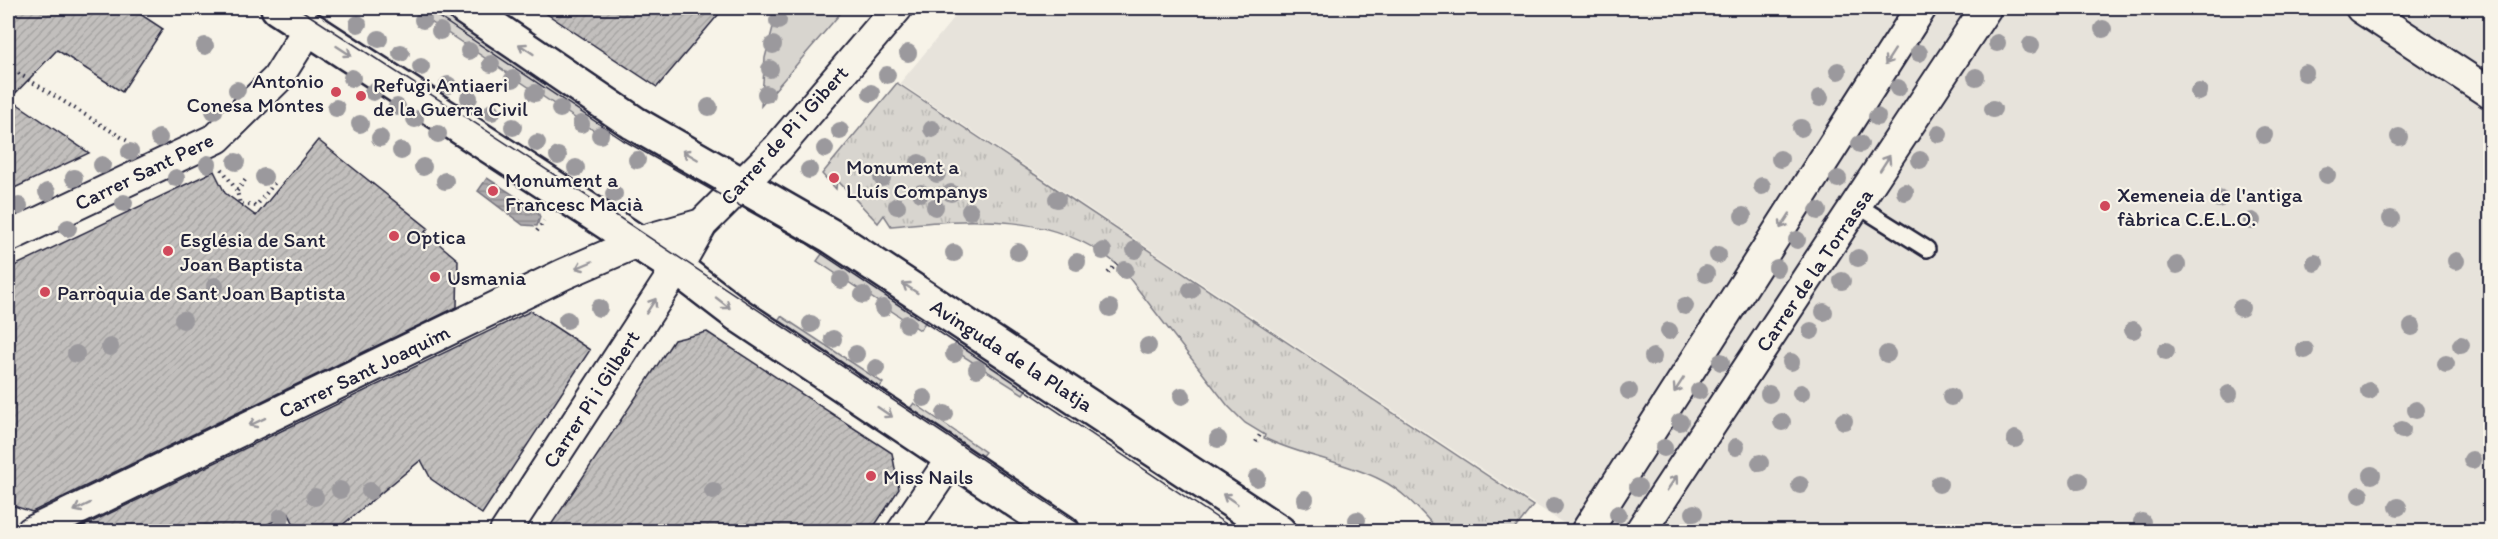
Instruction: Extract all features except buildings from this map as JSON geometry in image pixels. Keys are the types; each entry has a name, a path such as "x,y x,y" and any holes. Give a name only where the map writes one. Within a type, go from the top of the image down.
{"street":[{"path":"278,8 638,242 738,314 1063,531"},
{"name":"Avinguda de la Platja","path":"465,8 634,123 831,236 1279,531"},
{"name":"Carrer de Pi i Gibert","path":"677,268 702,224 778,148 897,8"},
{"path":"1586,531 1921,8"},
{"name":"Carrer de la Torrassa","path":"1640,531 1986,8"},
{"path":"2361,8 2490,93"},
{"name":"Carrer Sant Pere","path":"8,237 217,138 277,79 309,28"},
{"name":"Carrer Sant Joaquim","path":"31,531 564,274 638,242 702,224"},
{"name":"Carrer Pi i Gilbert","path":"505,531 677,268"},
{"path":"902,531 952,458"}],"lane":[{"path":"1857,205 1927,249"}],"path":[{"path":"8,67 135,146"},
{"path":"223,170 237,191 240,204 256,206 277,180"},
{"path":"237,191 246,179"},
{"path":"537,231 543,226"},
{"path":"1108,273 1117,264"},
{"path":"1256,442 1261,433"},
{"path":"1429,531 1434,526"}],"shaded area":[{"path":"962,8 2490,8 2490,531 1575,531 900,83"},
{"path":"487,178 537,210 540,217 537,226 523,225 478,191"}],"green space":[{"path":"410,8 440,8 614,123 605,138"},
{"path":"778,8 845,8 761,106 765,58"},
{"path":"897,83 1533,506 1513,531 1439,531 1405,496 1381,480 1367,473 1264,438 1265,435 1245,423 1228,406 1123,270 1098,251 1072,237 1043,228 1013,223 952,221 891,226 884,215 878,223 837,180 836,189 822,174"},
{"path":"827,247 930,315 920,330 817,261"},
{"path":"781,316 883,383 873,396 772,329"},
{"path":"961,336 1031,383 1023,394 952,349"},
{"path":"914,403 985,452 976,463 904,416"}],"tram line":[{"path":"298,8 587,196 1091,532"},
{"path":"425,8 623,140 806,243 1238,532"}],"place":[{"name":"Antonio Conesa Montes","path":"336,92"},
{"name":"Refugi Antiaeri de la Guerra Civil","path":"361,96"},
{"name":"Monument a Lluís Companys","path":"834,178"},
{"name":"Monument a Francesc Macià","path":"493,191"},
{"name":"Xemeneia de l'antiga fàbrica C.E.L.O.","path":"2105,206"},
{"name":"Optica","path":"394,236"},
{"name":"Església de Sant Joan Baptista","path":"168,251"},
{"name":"Usmania","path":"435,277"},
{"name":"Parròquia de Sant Joan Baptista","path":"45,292"},
{"name":"Miss Nails","path":"871,476"}]}
